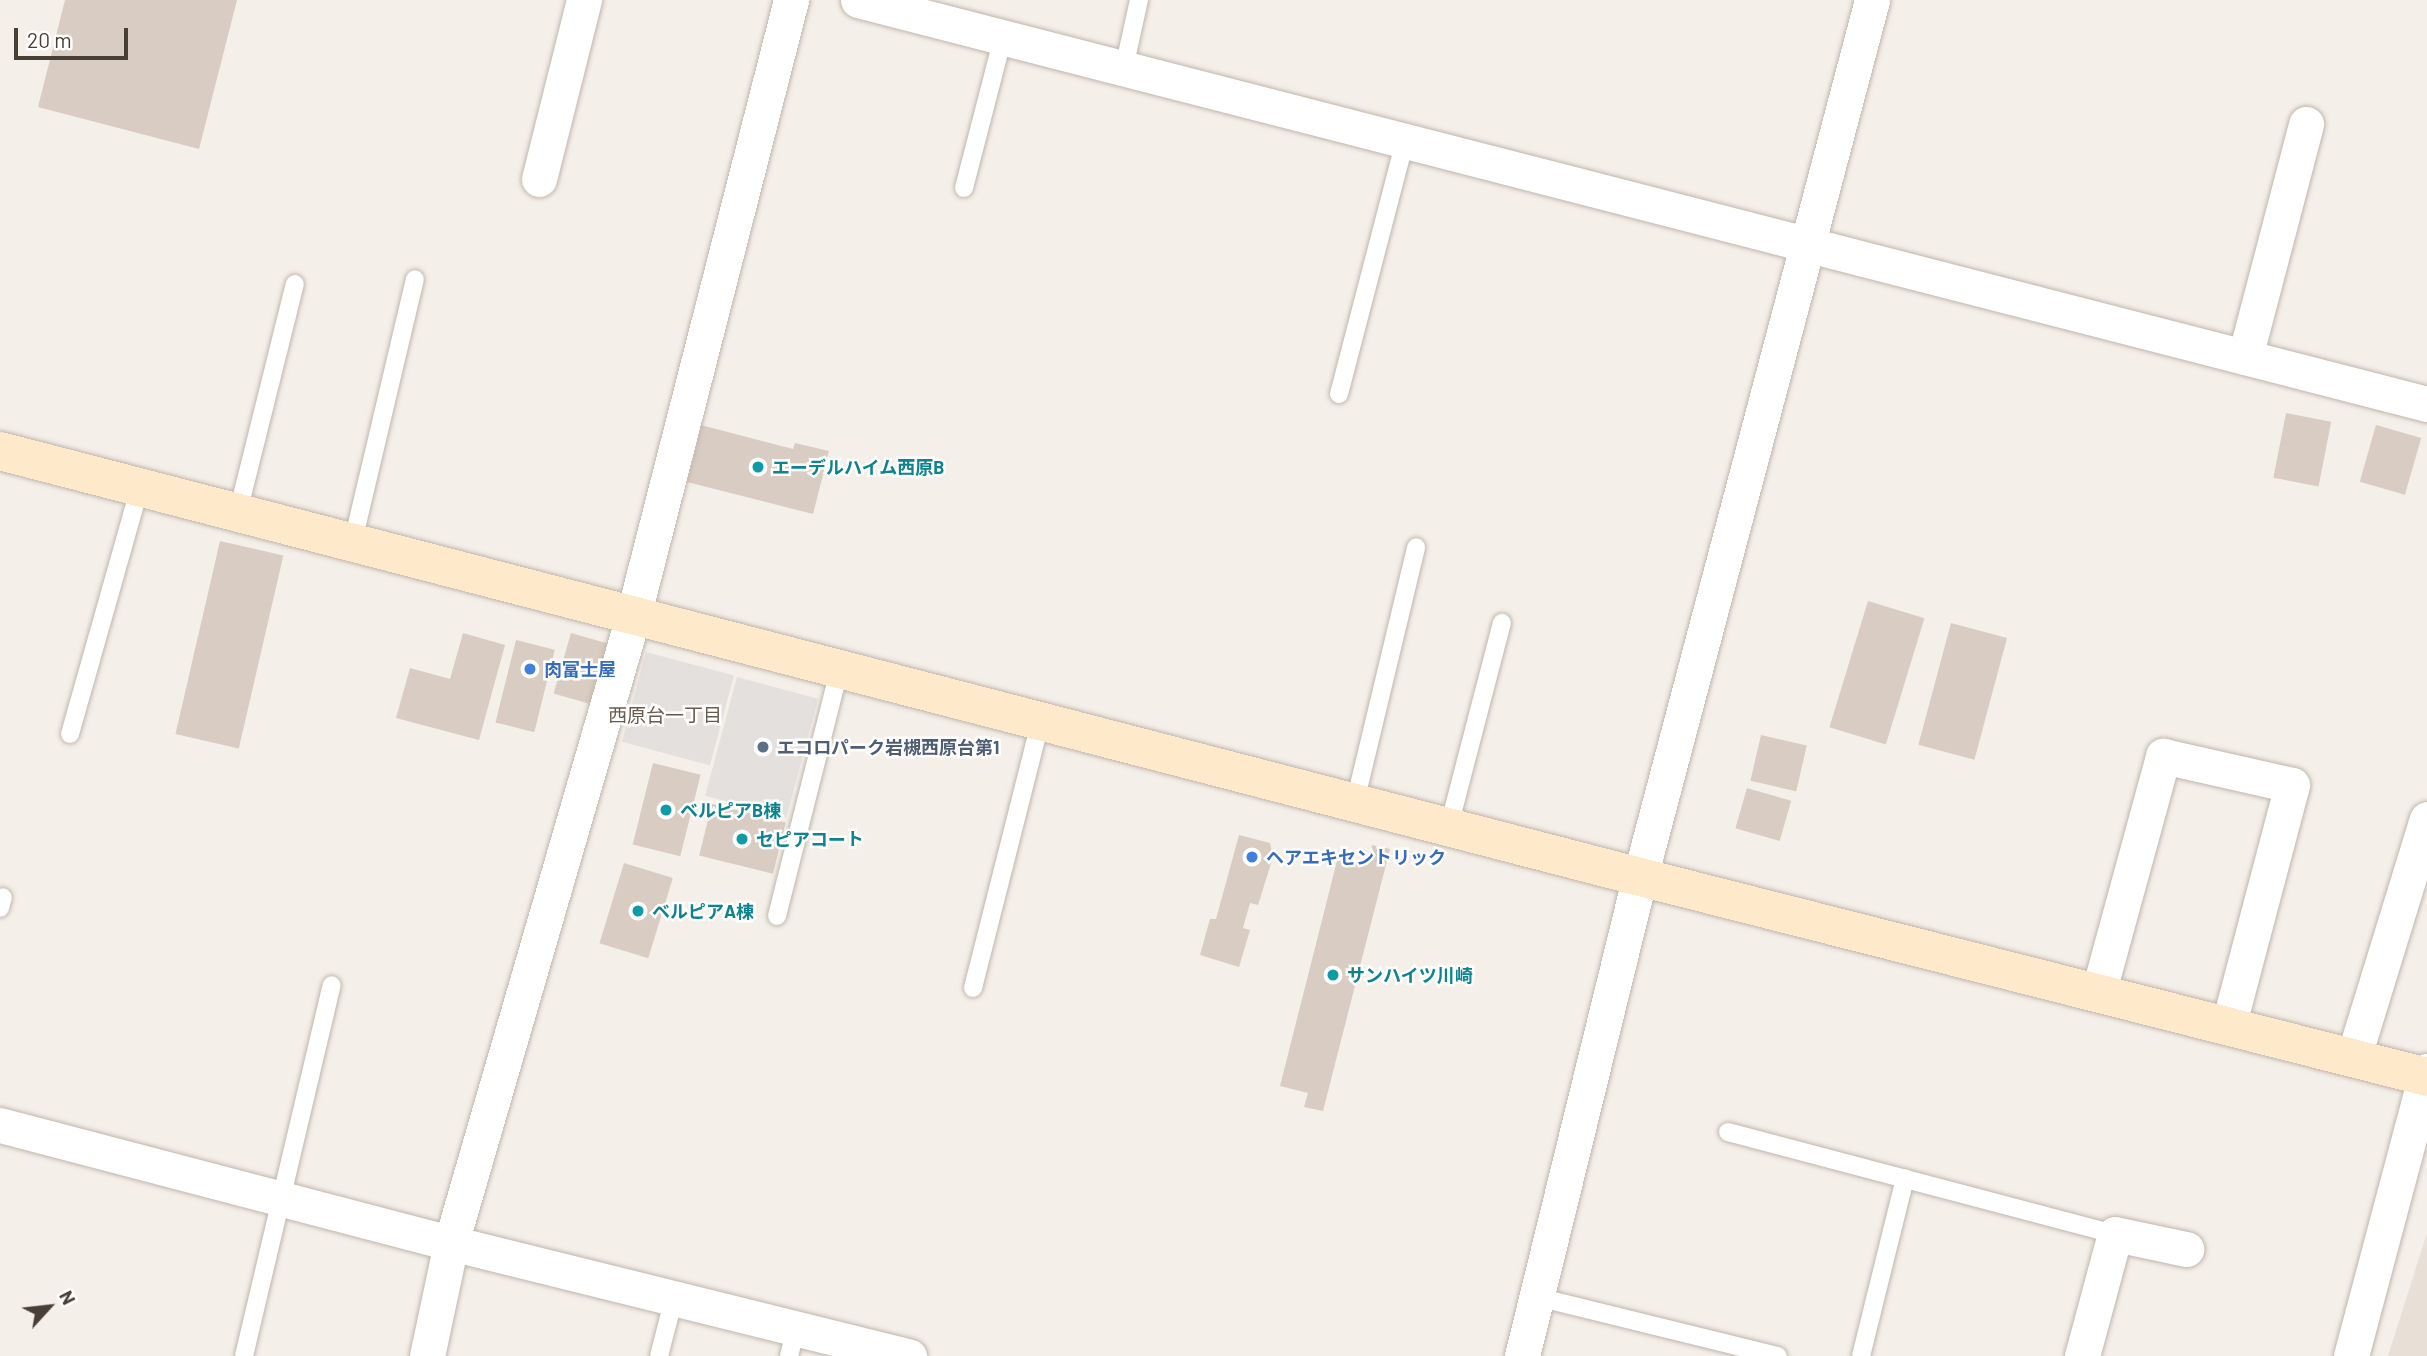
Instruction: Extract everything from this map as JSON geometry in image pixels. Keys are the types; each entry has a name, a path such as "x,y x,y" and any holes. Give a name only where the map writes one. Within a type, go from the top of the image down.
{"street":[{"path":"539,179 584,0"},
{"path":"427,1356 451,1243 634,613 791,0"},
{"path":"858,0 2427,404"},
{"path":"1522,1356 1640,877 1872,0"},
{"path":"2245,357 2306,124"},
{"path":"0,451 634,613 1640,877 2353,1059 2427,1075 2351,1356"},
{"path":"2098,994 2163,756 2291,785 2228,1027"},
{"path":"2353,1059 2427,819"},
{"path":"0,1125 451,1243 674,1298 792,1342 909,1356"},
{"path":"2082,1356 2115,1234 2186,1250"}],"lane":[{"path":"1124,68 1139,0"},
{"path":"964,188 1003,37"},
{"path":"1339,394 1405,141"},
{"path":"353,541 415,279"},
{"path":"238,512 295,284"},
{"path":"70,734 140,486"},
{"path":"1355,802 1416,547"},
{"path":"1449,827 1502,622"},
{"path":"777,916 840,667"},
{"path":"972,988 1041,720"},
{"path":"244,1356 332,985"},
{"path":"1728,1132 2115,1234"},
{"path":"1861,1356 1905,1178"},
{"path":"1536,1297 1778,1356"},
{"path":"659,1356 674,1298"}],"shaded area":[{"path":"646,652 734,676 710,765 622,742"},
{"name":"エコロパーク岩槻西原台第1","path":"737,677 818,699 786,818 705,796"},
{"path":"2427,1233 2427,1356 2388,1356"}],"building":[{"path":"65,0 237,0 199,149 38,107"},
{"path":"2286,413 2331,422 2319,487 2273,478"},
{"name":"エーデルハイム西原B","path":"701,425 793,449 795,443 829,451 813,514 687,482"},
{"path":"2376,425 2421,438 2405,495 2360,482"},
{"path":"220,541 283,556 239,749 175,734"},
{"path":"1868,601 1924,618 1886,744 1829,727"},
{"path":"1951,623 2007,638 1974,760 1918,745"},
{"path":"463,633 505,645 479,740 396,718 410,668 450,679"},
{"path":"571,633 609,644 592,705 554,694"},
{"path":"516,640 555,650 534,732 495,722"},
{"path":"1761,735 1807,746 1796,791 1750,781"},
{"name":"ベルピアB棟","path":"653,763 701,775 680,856 633,845"},
{"path":"1747,788 1791,801 1780,841 1735,828"},
{"name":"セピアコート","path":"712,804 786,822 773,874 699,855"},
{"path":"1239,835 1270,843 1273,857 1258,905 1250,903 1243,928 1250,930 1239,967 1200,955 1210,919 1216,919"},
{"name":"サンハイツ川崎","path":"1372,845 1390,849 1323,1111 1304,1107 1308,1093 1280,1086 1338,857 1368,865"},
{"name":"ベルピアA棟","path":"624,863 673,878 648,958 599,943"}],"place":[{"name":"エーデルハイム西原B","path":"758,467"},
{"name":"肉富士屋","path":"530,669"},
{"name":"エコロパーク岩槻西原台第1","path":"763,747"},
{"name":"ベルピアB棟","path":"666,810"},
{"name":"セピアコート","path":"742,839"},
{"name":"ヘアエキセントリック","path":"1252,857"},
{"name":"ベルピアA棟","path":"638,911"},
{"name":"サンハイツ川崎","path":"1333,975"}],"district":[{"name":"西原台一丁目","path":"665,715"}]}
